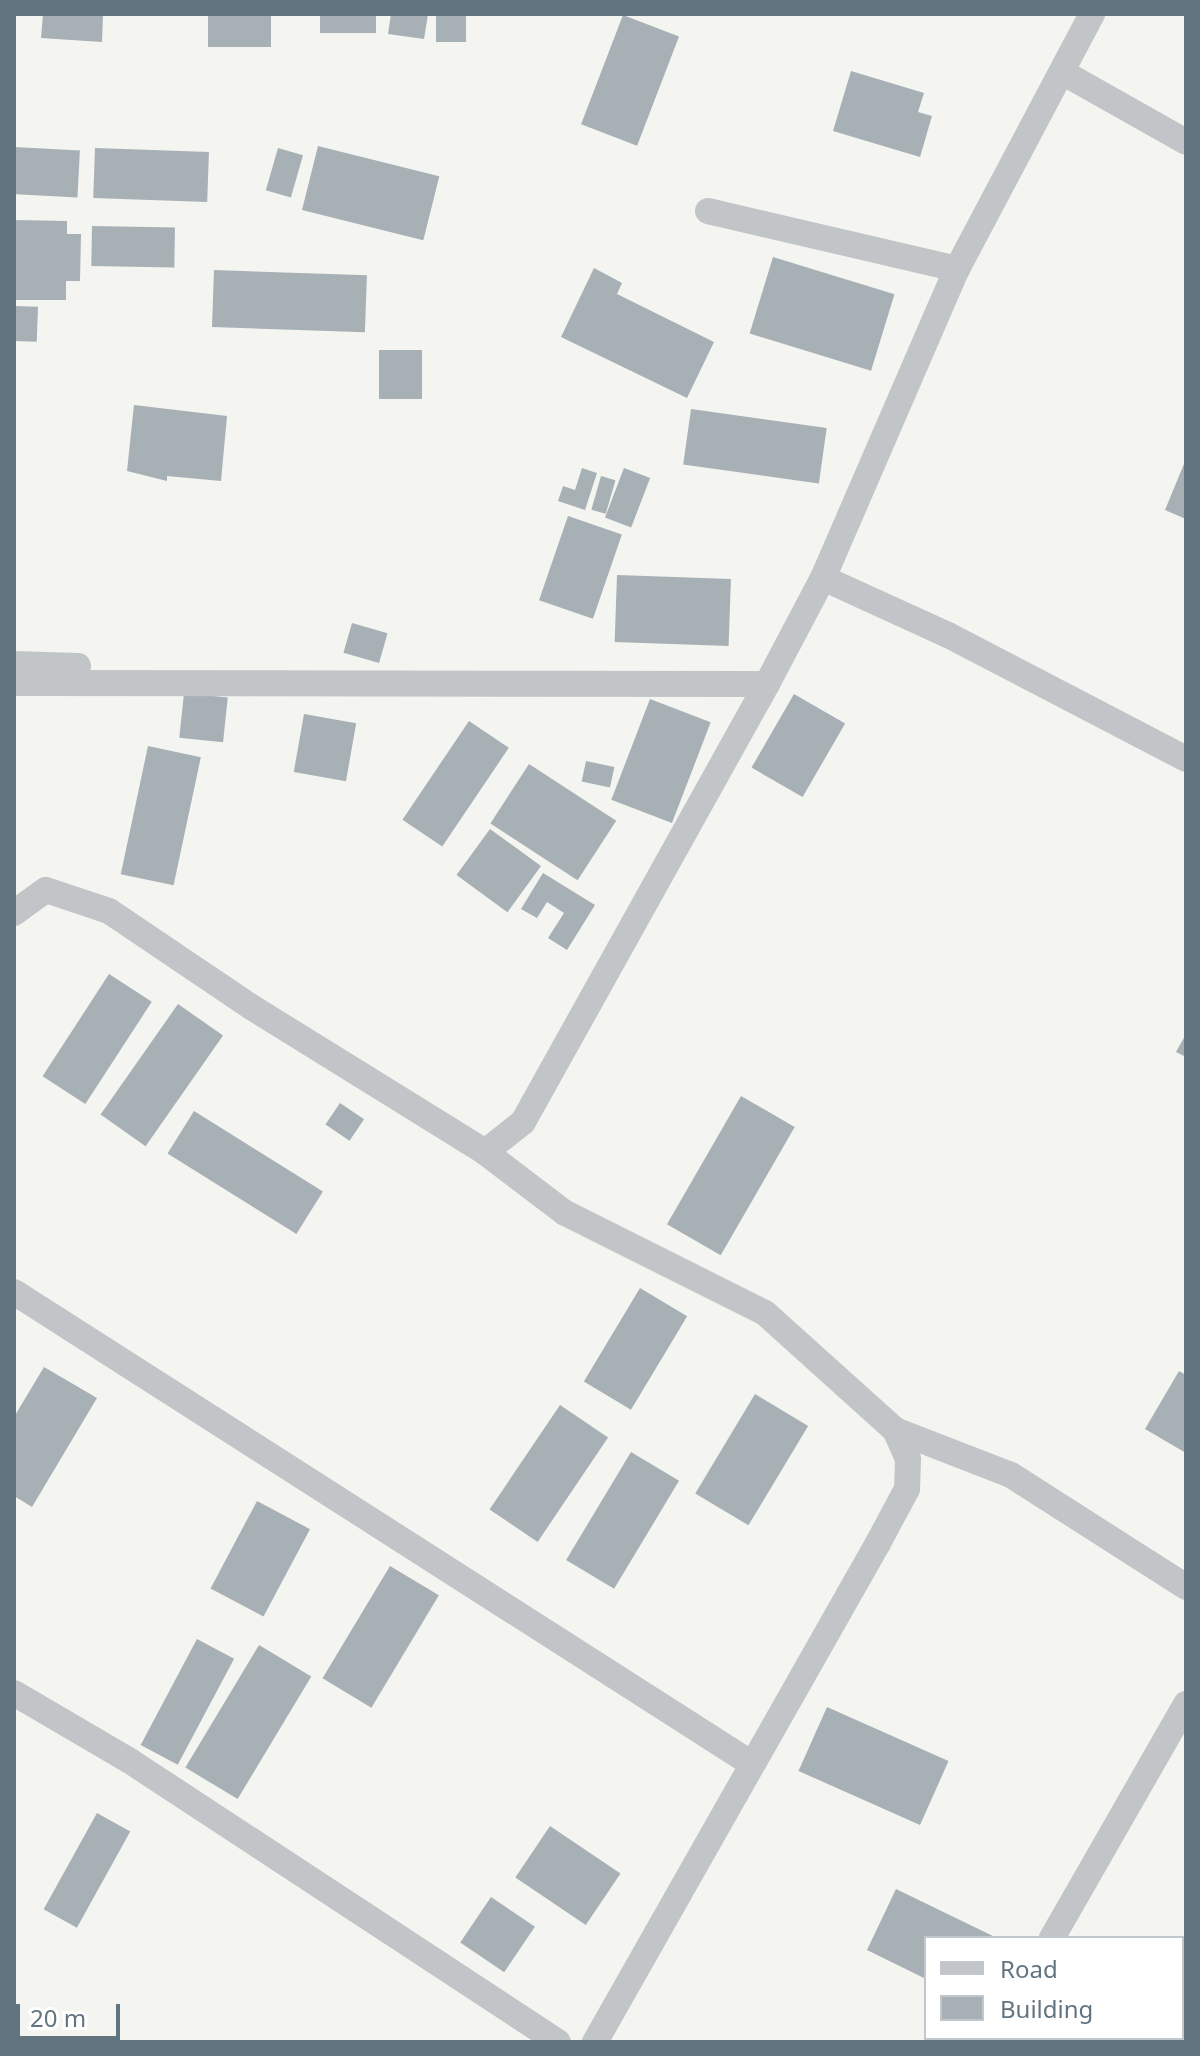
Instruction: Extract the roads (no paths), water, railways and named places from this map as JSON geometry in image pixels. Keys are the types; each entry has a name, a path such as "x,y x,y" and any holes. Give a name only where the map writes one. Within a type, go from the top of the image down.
{"street":[{"path":"485,1152 523,1122 823,578 957,269 1092,14"},
{"path":"1062,72 1186,142"},
{"path":"708,211 957,269"},
{"path":"823,578 948,635 1186,759"},
{"path":"14,664 303,673 365,682 516,672 764,688"},
{"path":"14,683 764,688"},
{"path":"14,913 46,890 109,911 253,1008 485,1152 565,1213 765,1313 895,1430 1011,1475 1186,1587"},
{"path":"14,1292 752,1764"},
{"path":"595,2042 907,1489 908,1459 895,1430"},
{"path":"14,1693 130,1761 558,2042"},
{"path":"1053,1936 1186,1704"}]}
